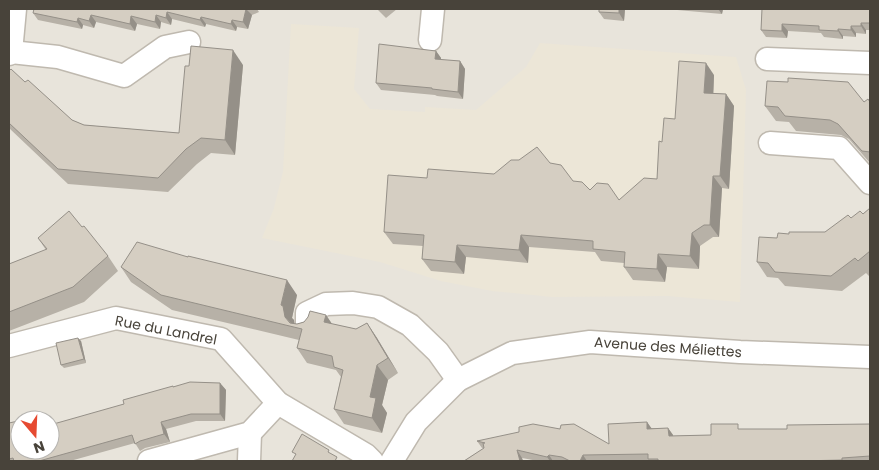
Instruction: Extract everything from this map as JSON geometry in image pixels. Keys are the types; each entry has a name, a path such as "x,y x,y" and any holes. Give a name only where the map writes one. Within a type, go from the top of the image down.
{"street":[{"path":"15,9 10,53 58,57 124,76 164,47 189,42"},
{"path":"430,40 433,9"},
{"path":"767,59 870,63"},
{"path":"770,143 839,148 870,183"},
{"path":"307,326 308,313 326,304 353,303 378,307 410,325 438,352 458,380"},
{"name":"Rue du Landrel","path":"9,346 116,318 221,339 278,403 366,455 372,461"},
{"name":"Avenue des Méliettes","path":"392,461 416,422 458,380 512,353 590,342 740,352 870,357"},
{"path":"149,461 250,433 278,403"},
{"path":"249,461 250,433"}],"shaded area":[{"path":"9,9 870,9 870,461 9,461"},
{"path":"291,24 359,28 354,89 370,109 425,112 425,107 476,110 526,67 540,43 736,57 746,90 740,302 667,296 552,297 492,291 441,281 380,262 262,238 274,208 283,172"}],"building":[{"path":"34,9 246,9 243,22 232,20 231,24 201,17 200,20 167,12 166,18 156,15 155,22 131,16 130,24 91,15 89,21 78,18 77,22 33,13"},
{"path":"599,9 619,9 619,13 599,12"},
{"path":"762,9 870,9 870,23 861,23 861,26 851,26 851,30 838,29 838,31 819,30 819,26 782,24 782,31 761,30"},
{"path":"379,44 436,51 435,59 460,61 458,92 376,83"},
{"path":"191,46 233,50 225,140 201,138 186,149 158,178 58,169 9,123 9,71 11,69 25,82 28,80 72,120 84,125 179,133 185,66 189,66"},
{"path":"679,61 706,63 704,93 726,94 720,176 713,176 710,225 704,225 692,233 690,256 658,254 657,269 624,267 625,252 593,249 593,241 521,235 519,250 457,245 455,262 422,259 424,235 384,232 388,175 427,178 428,169 494,174 511,160 519,160 537,147 550,163 561,165 573,181 582,182 590,190 597,183 608,184 619,200 644,178 657,179 659,141 662,142 664,118 675,119"},
{"path":"788,78 848,82 864,102 868,99 870,102 870,152 862,151 838,124 830,120 785,116 778,107 765,106 767,81 788,82"},
{"path":"870,208 870,251 858,261 855,258 831,276 775,272 768,263 757,262 759,237 777,238 778,233 789,234 789,232 825,232 848,215 851,218 860,211 863,214"},
{"path":"69,211 82,227 84,226 108,256 73,287 9,312 9,264 47,249 38,238"},
{"path":"137,242 188,257 287,280 281,305 283,306 285,317 290,323 304,322 310,311 326,315 324,322 356,329 367,323 388,358 377,365 370,397 376,398 372,418 334,409 343,370 334,367 332,356 297,348 302,329 161,295 121,267"},
{"path":"78,338 84,359 61,365 56,343"},
{"path":"190,382 220,383 220,414 191,414 161,422 164,434 135,444 132,435 60,455 60,422 124,404 123,400"},
{"path":"647,422 647,429 668,428 669,436 711,435 711,424 738,424 738,429 787,429 787,425 870,424 870,456 842,458 842,460 800,461 658,461 658,459 648,459 648,454 583,455 580,461 570,461 562,457 549,455 547,457 517,450 520,461 464,461 484,448 483,443 485,443 477,441 519,432 519,427 533,424 560,429 561,425 574,424 609,444 608,424"},
{"path":"9,423 10,423 9,459"},
{"path":"302,434 329,450 328,452 337,457 335,461 292,461 296,454 292,452"},
{"path":"14,460 43,460 39,461"}]}
